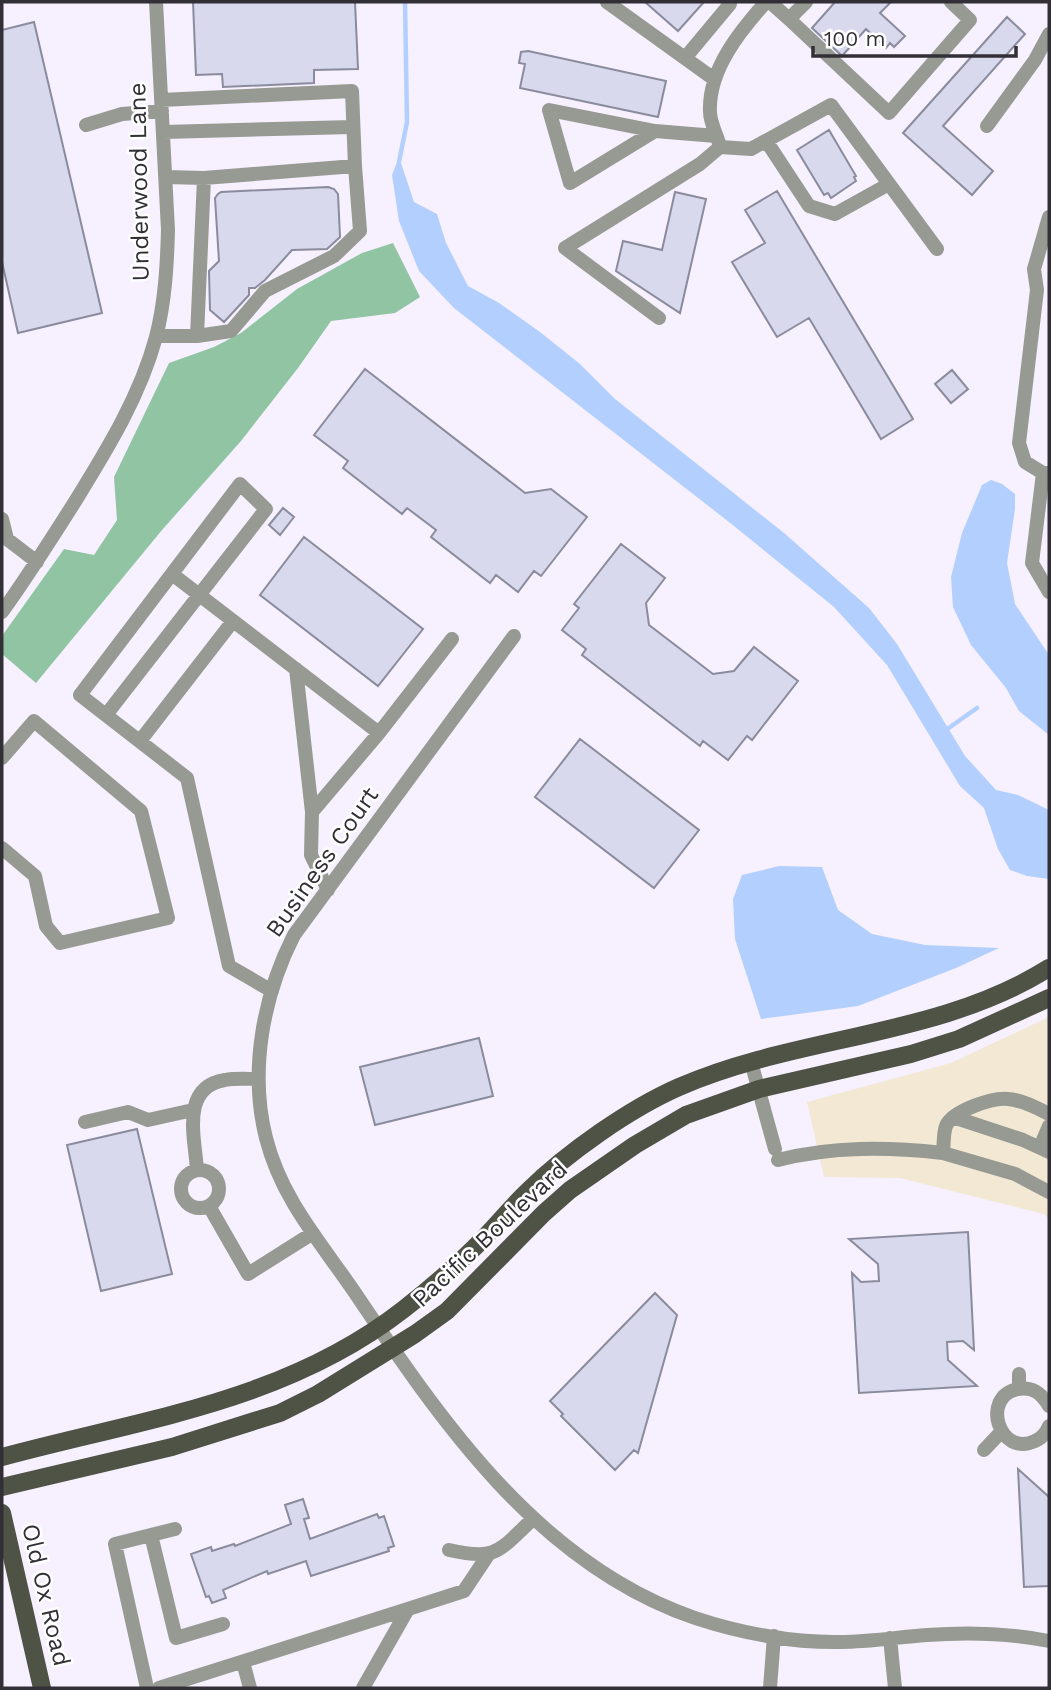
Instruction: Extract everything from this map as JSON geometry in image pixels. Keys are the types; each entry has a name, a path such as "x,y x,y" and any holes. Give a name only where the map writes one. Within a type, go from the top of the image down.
{"main road":[{"name":"Pacific Boulevard","path":"2,1457 229,1400 316,1363 377,1328 404,1308 475,1247 529,1190 589,1141 677,1087 751,1062 917,1022 990,998 1049,968"},
{"name":"Pacific Boulevard","path":"2,1487 172,1447 280,1413 318,1394 393,1349 447,1311 544,1213 601,1167 685,1115 758,1088 911,1055 959,1039 1049,998"},
{"name":"Old Ox Road","path":"2,1513 42,1688"}],"street":[{"name":"Underwood Lane","path":"2,612 109,448 136,393 156,336 167,267 166,177 156,2"},
{"path":"607,2 714,79"},
{"path":"718,142 710,110 714,79 730,49 768,2 889,113 970,20 951,2"},
{"path":"789,19 806,2"},
{"path":"685,58 730,4"},
{"path":"987,126 1035,60 1049,34"},
{"path":"86,125 161,106 352,91 360,231 334,256 265,290 231,331 197,336 156,336"},
{"path":"655,131 570,183 549,110 751,149 831,106 937,249"},
{"path":"164,132 352,127"},
{"path":"659,317 565,248 700,164 718,142"},
{"path":"767,142 809,206 835,214 889,184"},
{"path":"166,177 204,178 355,166"},
{"path":"197,336 204,178"},
{"path":"1049,217 1034,269 1037,290 1019,443 1025,462 1046,473 1032,563 1049,592"},
{"path":"1034,269 1049,271"},
{"path":"106,715 267,509 240,484 80,695 187,778 229,966 272,991"},
{"path":"2,519 6,539 37,562"},
{"path":"172,574 379,733"},
{"path":"140,741 233,621"},
{"name":"Business Court","path":"514,636 294,935 281,961 263,1028 258,1079 265,1134 276,1172 296,1208 377,1328 454,1431 533,1519 582,1560 637,1594 699,1619 774,1636 841,1642 988,1634 1016,1635 1049,1641"},
{"path":"312,812 379,733 452,639"},
{"path":"296,670 312,812 312,855 328,890"},
{"path":"2,758 34,721 141,811 168,918 60,943 46,926 35,876 2,848"},
{"path":"751,1062 776,1155 858,1148 943,1153 1015,1174 1049,1192"},
{"path":"197,1170 192,1110 197,1097 214,1082 226,1079 258,1079"},
{"path":"943,1153 946,1127 953,1116 974,1106 1000,1098 1011,1099 1049,1114"},
{"path":"85,1122 128,1112 148,1120 192,1110"},
{"path":"953,1116 1044,1149 1049,1126"},
{"path":"197,1170 212,1174 219,1186 218,1197 209,1206 191,1206 182,1194 182,1183 197,1170"},
{"path":"209,1206 248,1274 313,1233"},
{"path":"1019,1374 1019,1389"},
{"path":"1048,1401 1037,1391 1019,1389 1005,1395 996,1413 1001,1432 1018,1444 1030,1444 1041,1438 1049,1426"},
{"path":"984,1450 1001,1432"},
{"path":"449,1550 473,1556 488,1555 502,1548 533,1519"},
{"path":"147,1688 115,1544 176,1529"},
{"path":"151,1535 176,1638 223,1623"},
{"path":"159,1688 464,1591 488,1555"},
{"path":"363,1688 408,1609"},
{"path":"770,1688 774,1636"},
{"path":"890,1638 895,1688"},
{"path":"243,1662 250,1688"}],"shaded area":[{"path":"1049,1017 1049,1219 1044,1214 900,1178 824,1177 807,1102 951,1063"}],"green space":[{"path":"393,243 420,297 395,313 331,321 241,441 162,530 36,683 2,654 2,636 64,549 94,555 117,520 114,477 169,363 214,347 241,333 297,289 362,253"}],"water":[{"path":"399,157 414,202 437,214 446,243 468,286 499,303 580,364 615,399 784,533 869,608 897,644 965,756 996,790 1018,795 1049,810 1049,879 1010,870 998,849 984,808 960,786 887,665 834,607 454,308 419,271 399,221 392,175"},
{"path":"991,480 1015,494 1007,563 1015,604 1049,655 1049,735 1019,711 1006,688 971,645 953,607 951,577 962,533 982,485"},
{"path":"779,866 822,867 838,910 872,934 925,945 999,948 956,968 858,1006 761,1019 735,939 733,899 742,875"}],"building":[{"path":"193,2 355,2 358,69 314,70 314,83 223,87 222,74 196,75"},
{"path":"645,2 704,2 678,31"},
{"path":"835,2 891,2 880,13 905,36 894,47 890,43 886,48 866,29 842,56 812,28"},
{"path":"1007,17 1025,34 943,126 993,171 972,195 903,133"},
{"path":"34,22 102,313 18,333 2,262 2,30"},
{"path":"528,51 666,81 658,117 520,88 525,64 519,63 521,52"},
{"path":"829,130 856,176 856,181 831,198 828,193 824,195 797,150"},
{"path":"328,187 338,194 340,237 327,249 292,250 265,280 255,288 249,288 249,295 224,322 210,310 209,271 219,261 215,198 218,194"},
{"path":"777,191 913,419 881,439 809,318 777,337 732,262 765,243 745,210"},
{"path":"675,192 706,199 680,313 616,271 623,241 662,250"},
{"path":"365,369 525,493 551,489 587,517 541,576 534,571 518,592 496,575 490,583 431,537 436,530 407,508 402,514 343,468 348,461 314,435"},
{"path":"952,370 968,389 951,403 935,384"},
{"path":"283,508 294,517 280,535 269,525"},
{"path":"304,537 423,629 378,686 260,595"},
{"path":"621,544 665,578 646,603 649,625 713,674 734,671 754,647 798,681 752,740 747,736 728,760 703,741 700,746 582,655 586,649 562,630 579,608 574,604"},
{"path":"580,739 699,830 654,888 535,797"},
{"path":"479,1038 493,1096 375,1125 360,1067"},
{"path":"137,1129 172,1274 101,1291 67,1145"},
{"path":"968,1232 974,1350 963,1341 947,1342 948,1360 977,1386 859,1393 852,1273 861,1282 879,1281 878,1264 849,1239"},
{"path":"655,1293 677,1315 638,1453 634,1450 615,1470 561,1416 563,1414 550,1401"},
{"path":"1018,1469 1049,1497 1049,1586 1024,1587"},
{"path":"303,1499 309,1518 304,1519 310,1539 377,1514 379,1518 384,1516 394,1546 388,1548 389,1551 311,1576 306,1561 268,1574 267,1571 223,1590 226,1598 212,1603 209,1596 206,1597 191,1554 211,1547 212,1551 234,1544 235,1546 291,1524 285,1505"}],"waterway":[{"path":"399,162 407,122 405,2"},
{"path":"943,732 977,708"}]}
